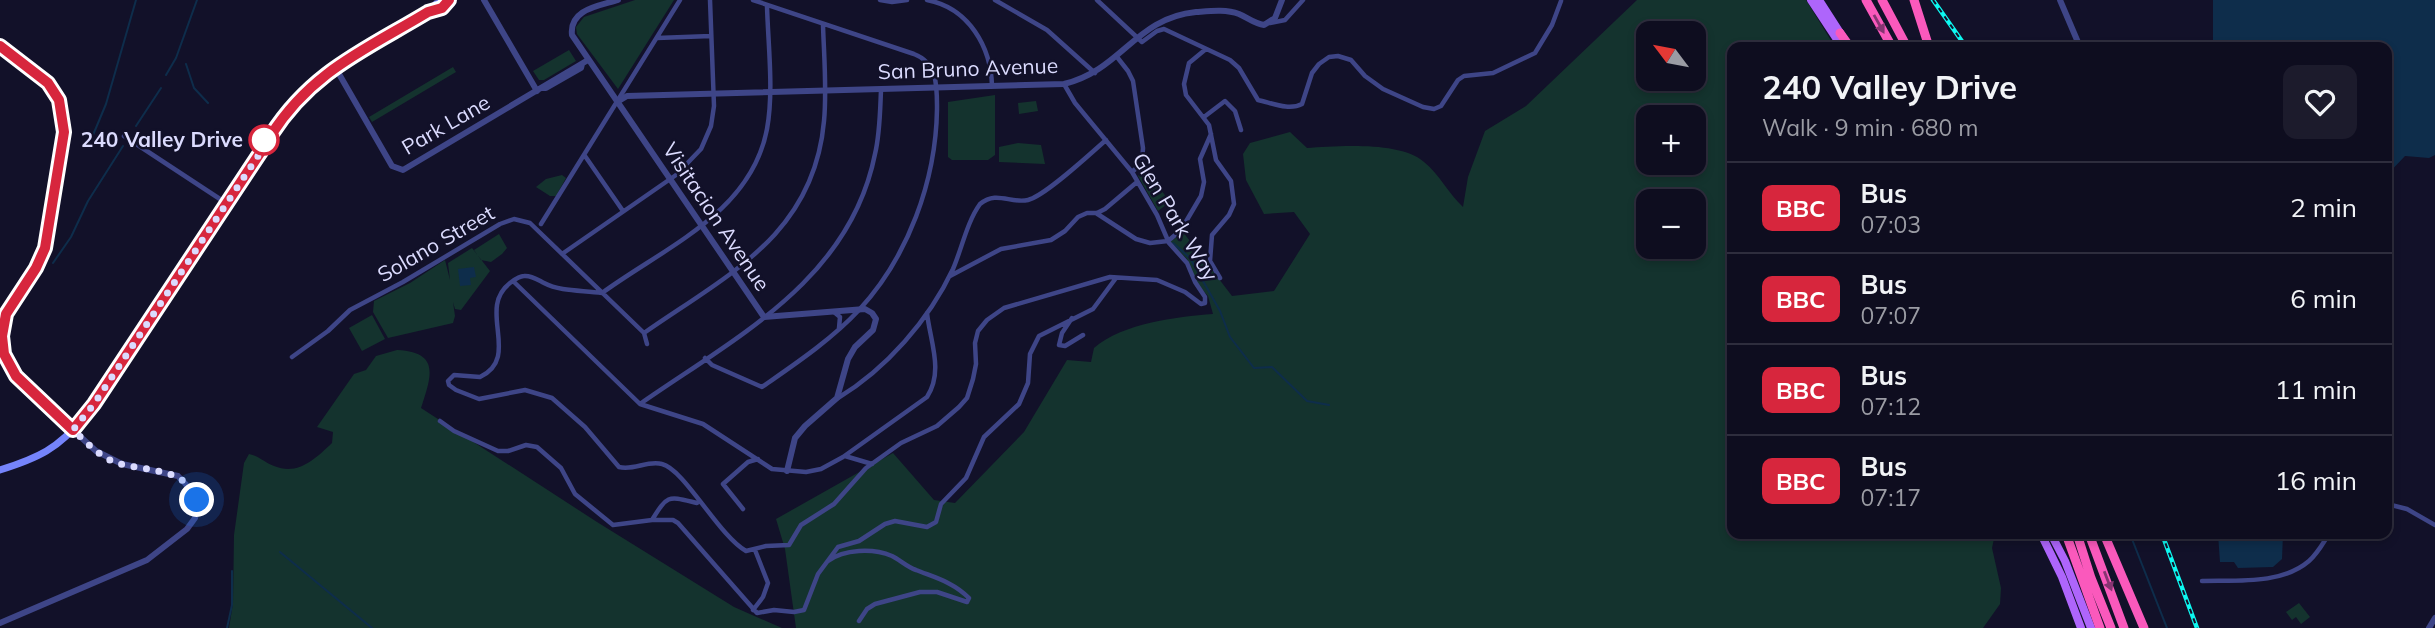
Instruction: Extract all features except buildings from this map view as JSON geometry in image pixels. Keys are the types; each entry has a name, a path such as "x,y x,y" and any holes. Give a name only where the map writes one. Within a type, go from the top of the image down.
{"highway":[{"path":"1866,0 1889,42"},
{"path":"1882,0 1904,42"},
{"path":"1914,0 1928,42"},
{"path":"1840,33 1846,42"},
{"path":"2068,539 2100,628"},
{"path":"2078,539 2086,566 2111,628"},
{"path":"2091,539 2124,628"},
{"path":"2106,539 2138,628"},
{"path":"2106,539 2144,628"}],"main road":[{"path":"1811,0 1839,42"},
{"path":"1819,0 1840,33"},
{"path":"0,471 45,453 73,430 94,404 262,150 266,137 271,135 305,91 335,67 428,12 436,4 448,1"},
{"path":"2043,539 2062,577 2081,628"},
{"path":"2054,539 2091,628"}],"street":[{"path":"484,0 540,90"},
{"name":"Visitacion Avenue","path":"618,0 582,13 573,21 572,34 585,62 617,102 764,317 859,310"},
{"path":"541,224 680,0"},
{"path":"562,254 669,179 692,161 701,149 711,126 713,94 710,0"},
{"path":"705,358 712,365 760,387 838,330 859,310 894,261 920,205 934,149 936,88 933,69 920,56 753,0"},
{"path":"880,0 907,0"},
{"path":"926,0 951,10 975,30 990,62 992,86"},
{"path":"1097,0 1142,42 1164,29 1230,60 1239,68 1258,100 1298,107 1302,104 1312,73 1319,64 1329,57 1338,56 1351,60 1365,76 1383,89 1423,107 1434,109 1441,106 1458,80 1464,76 1493,73 1535,53 1552,25 1561,1"},
{"path":"1269,23 1275,18 1282,0"},
{"path":"1269,23 1285,20 1303,0"},
{"path":"2060,0 2078,42"},
{"path":"999,1 1047,30 1095,73"},
{"path":"767,6 767,129 754,169 731,201 701,225 602,293 548,285 526,275 513,281 501,292 496,306 500,352 497,363 480,377 454,375 449,379 449,385 470,397 482,399 519,390 548,395 561,403 577,419 599,442 616,466 628,469 655,463 668,466 678,474 738,546 746,551 766,546 789,545 801,525 834,504 872,464 901,443 937,426 964,401 971,389 976,370 977,335 983,324 995,314 1016,303 1065,292 1103,278 1116,278"},
{"name":"San Bruno Avenue","path":"617,102 627,96 1064,84 1095,73 1152,26 1193,12 1228,12 1259,24 1269,23"},
{"path":"647,344 644,332 732,272 772,239 788,220 803,194 820,151 824,123 823,25"},
{"path":"657,38 711,36"},
{"path":"0,46 48,83 59,100 64,132 45,248 36,268 10,305 4,320 1,336 6,357 16,376 96,451 110,460 182,479 194,492 197,500 195,518 180,537 147,560 0,623"},
{"path":"1206,50 1189,63 1184,84 1186,95 1204,117 1211,134 1216,160 1230,181 1234,204 1229,215 1212,235 1210,261 1220,278"},
{"path":"1117,57 1132,78 1143,148 1143,161 1132,172"},
{"name":"Park Lane","path":"335,67 392,166 399,170 410,167 547,88 581,68 585,62"},
{"name":"Glen Park Way","path":"1064,84 1071,98 1132,172 1157,215 1168,241 1187,262 1206,302 1201,304 1185,292 1157,280 1116,278"},
{"path":"640,404 778,307 800,289 826,260 846,232 859,206 875,155 881,90"},
{"path":"1204,117 1225,101 1236,111 1241,130"},
{"path":"1096,213 1136,239 1150,243 1168,241 1181,230 1201,196 1204,181 1200,159 1211,134"},
{"path":"124,136 226,204"},
{"path":"786,471 799,432 887,359 927,313 949,276 980,204 994,197 1021,201 1031,199 1106,140"},
{"path":"585,156 623,211"},
{"path":"949,276 1001,249 1049,240 1065,231 1080,215 1105,209 1138,182"},
{"name":"Solano Street","path":"292,357 328,331 350,310 506,221 514,219 530,223 644,332"},
{"path":"440,421 454,431 495,450 504,452 528,445 537,447 561,468 576,494 610,524 652,520 673,520 678,523 741,592 753,610 762,614 774,610 804,610 822,566 838,547 859,541 885,524 895,521 927,527 936,522 941,504 966,478 984,437 1019,404 1028,383 1030,354 1034,343 1044,332 1093,309 1116,278"},
{"path":"513,281 640,404 703,424 772,469 786,471 814,471 845,456 929,395 936,367 927,313"},
{"path":"584,291 588,281"},
{"path":"778,307 784,315"},
{"path":"837,398 848,359 855,347 875,326 876,319 872,313 865,309 859,310"},
{"path":"833,312 841,320 838,330"},
{"path":"1073,317 1062,332 1059,345 1065,346 1083,335"},
{"path":"748,452 748,462"},
{"path":"845,456 872,464"},
{"path":"743,509 723,484 748,462 758,459"},
{"path":"652,520 663,502 669,498 678,497 697,503 700,501"},
{"path":"2392,505 2407,509 2435,525"},
{"path":"2202,581 2259,579 2287,573 2310,560 2325,539"},
{"path":"753,610 763,597 768,583 755,550"},
{"path":"822,566 843,552 887,554 914,569 945,580 969,598 967,601 937,592 881,601 867,609 859,621"},
{"path":"2429,628 2435,618"}],"green space":[{"path":"635,0 674,0 618,89 577,34 576,27 584,17"},
{"path":"1637,0 1806,0 1832,42 1727,42 1727,539 1994,539 1992,548 2001,588 2000,604 1983,628 796,628 785,549 776,519 893,453 934,500 955,503 1024,432 1067,360 1091,362 1094,348 1106,339 1135,327 1167,319 1213,314 1208,296 1197,284 1187,259 1170,242 1183,232 1232,296 1274,291 1310,234 1294,212 1264,214 1246,180 1243,154 1250,143 1290,132 1307,148 1368,146 1414,155 1429,167 1463,207 1468,177 1485,131 1526,106"},
{"path":"569,50 576,61 544,80 539,80 533,71"},
{"path":"453,67 456,72 372,122 369,117"},
{"path":"995,95 995,155 988,160 952,160 948,157 948,102"},
{"path":"1036,101 1038,111 1019,114 1018,103"},
{"path":"1018,143 1041,145 1045,164 999,162 999,147"},
{"path":"1144,167 1170,202 1158,211 1138,176"},
{"path":"562,175 566,178 556,196 550,196 536,187 546,179"},
{"path":"499,234 507,248 491,262 481,260 474,250"},
{"path":"472,248 490,271 461,310 455,309 453,302 453,323 388,338 373,312 374,301 410,283 445,260 450,280 448,263"},
{"path":"372,315 385,339 362,351 349,328"},
{"path":"397,350 411,352 427,361 428,386 421,408 734,607 782,628 229,628 233,603 234,535 244,463 249,454 283,469 298,467 313,460 332,443 333,432 317,427 354,374 366,370 376,356"},
{"path":"2299,603 2310,617 2301,624 2296,617 2292,620 2286,612"}],"water":[{"path":"2213,0 2435,0 2435,155 2429,158 2405,156 2392,170 2392,42 2213,42"},
{"path":"474,267 476,277 470,278 471,285 460,286 458,269"},
{"path":"2218,539 2283,539 2282,559 2273,567 2238,568 2234,562 2220,562"}],"waterway":[{"path":"88,147 106,104 136,0"},
{"path":"166,75 176,58 197,0"},
{"path":"186,64 194,88 208,103"},
{"path":"136,126 161,88"},
{"path":"53,263 123,146"},
{"path":"1173,243 1190,258 1220,311 1230,337 1254,368 1272,367 1307,401 1329,405"},
{"path":"2132,539 2167,628"},
{"path":"280,552 372,628"},
{"path":"227,628 232,605 232,571"}],"railway":[{"path":"1933,0 1962,42"},
{"path":"2164,539 2197,628"}],"bus line":[{"name":"BBC","path":"0,46 48,83 59,100 64,121 48,237 36,268 6,314 2,336 4,354 24,385 73,430 94,404 262,150 266,137 271,135 294,103 330,70 428,12 442,8 449,0"}],"place":[{"name":"240 Valley Drive","path":"264,140"}],"route":[{"path":"197,500 194,492 182,479 110,460 73,430 94,404 262,150 264,140"}]}
